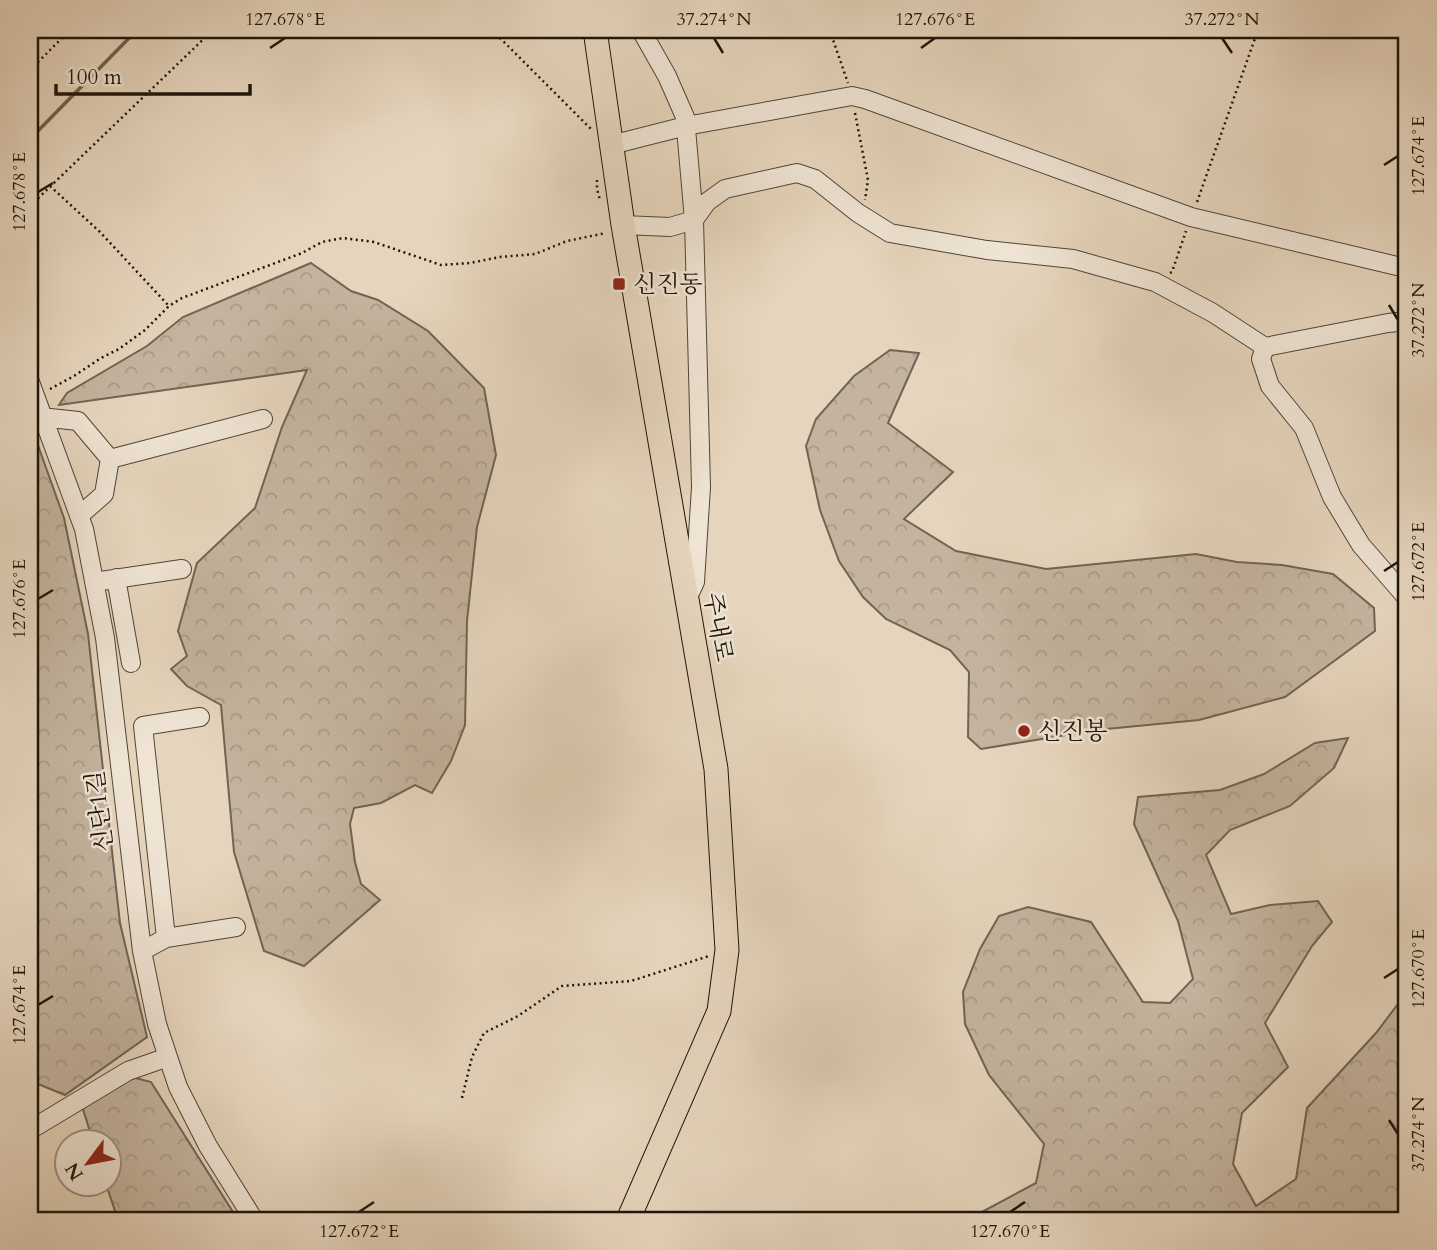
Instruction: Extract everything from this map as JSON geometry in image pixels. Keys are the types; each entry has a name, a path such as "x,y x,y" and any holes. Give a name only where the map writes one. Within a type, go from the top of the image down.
{"main road":[{"name":"주내로","path":"595,30 602,138 623,228 716,769 727,950 719,1011 628,1220"}],"street":[{"path":"641,30 667,76 685,117 694,220 701,487 695,582 687,600"},
{"path":"602,138 852,96 1191,217 1397,266 1407,265"},
{"path":"623,228 670,227 694,220 707,202 724,189 797,173 815,178 863,216 890,233 987,250 1073,259 1155,282 1213,313 1265,347 1407,321"},
{"path":"1265,347 1261,359 1270,386 1304,428 1332,497 1362,545 1407,598"},
{"name":"신단1길","path":"33,390 84,529 105,638 142,951 157,1024 178,1087 208,1146 254,1220"},
{"path":"41,417 78,421 110,459 104,494 79,516"},
{"path":"110,459 264,419"},
{"path":"94,582 182,569"},
{"path":"117,579 131,663"},
{"path":"166,938 143,726 200,717"},
{"path":"121,779 148,777"},
{"path":"142,951 166,938 236,928"},
{"path":"30,1130 128,1070 168,1057"}],"path":[{"path":"30,70 70,30"},
{"path":"30,206 213,30"},
{"path":"492,30 602,138"},
{"path":"832,30 831,34 852,96 868,180 863,216"},
{"path":"1155,282 1172,272 1258,30"},
{"path":"597,177 597,189 602,205"},
{"path":"50,186 100,232 169,306"},
{"path":"33,390 74,376 119,349 182,298 271,266 322,242 343,238 374,242 442,265 535,254 567,241 623,228"},
{"path":"462,1098 472,1057 484,1032 518,1016 562,986 631,981 727,950"}],"green space":[{"path":"311,263 351,291 378,300 428,331 484,388 496,455 477,527 467,621 465,725 451,761 432,793 415,785 381,803 354,808 350,824 361,884 380,900 304,966 264,951 234,852 221,705 187,686 171,669 187,656 178,631 197,563 255,508 282,427 307,370 59,405 67,393 147,346 183,317"},
{"path":"890,350 919,353 888,423 953,472 904,519 956,551 1046,569 1196,554 1333,574 1374,608 1375,631 1285,697 1199,720 1096,730 981,749 968,737 969,672 950,650 886,619 863,597 839,561 820,510 806,446 816,419 854,376"},
{"path":"30,423 64,518 88,634 120,923 147,1037 65,1095 38,1084 30,1059"},
{"path":"1348,738 1334,768 1290,806 1230,830 1206,855 1231,914 1270,905 1318,901 1332,922 1312,946 1265,1023 1288,1067 1242,1113 1233,1164 1256,1206 1296,1179 1307,1108 1376,1033 1407,992 1407,1220 967,1220 1036,1183 1044,1144 989,1075 965,1024 963,992 980,949 999,916 1028,907 1091,922 1143,1002 1170,1003 1193,979 1178,921 1134,824 1138,797 1220,790 1264,774 1315,743"},
{"path":"132,1077 151,1082 238,1220 118,1220 111,1198 122,1198 122,1128 89,1128 81,1103"}],"waterway":[{"path":"30,139 137,30"}],"place":[{"name":"신진동","path":"619,284"},
{"name":"신진봉","path":"1024,731"}]}
